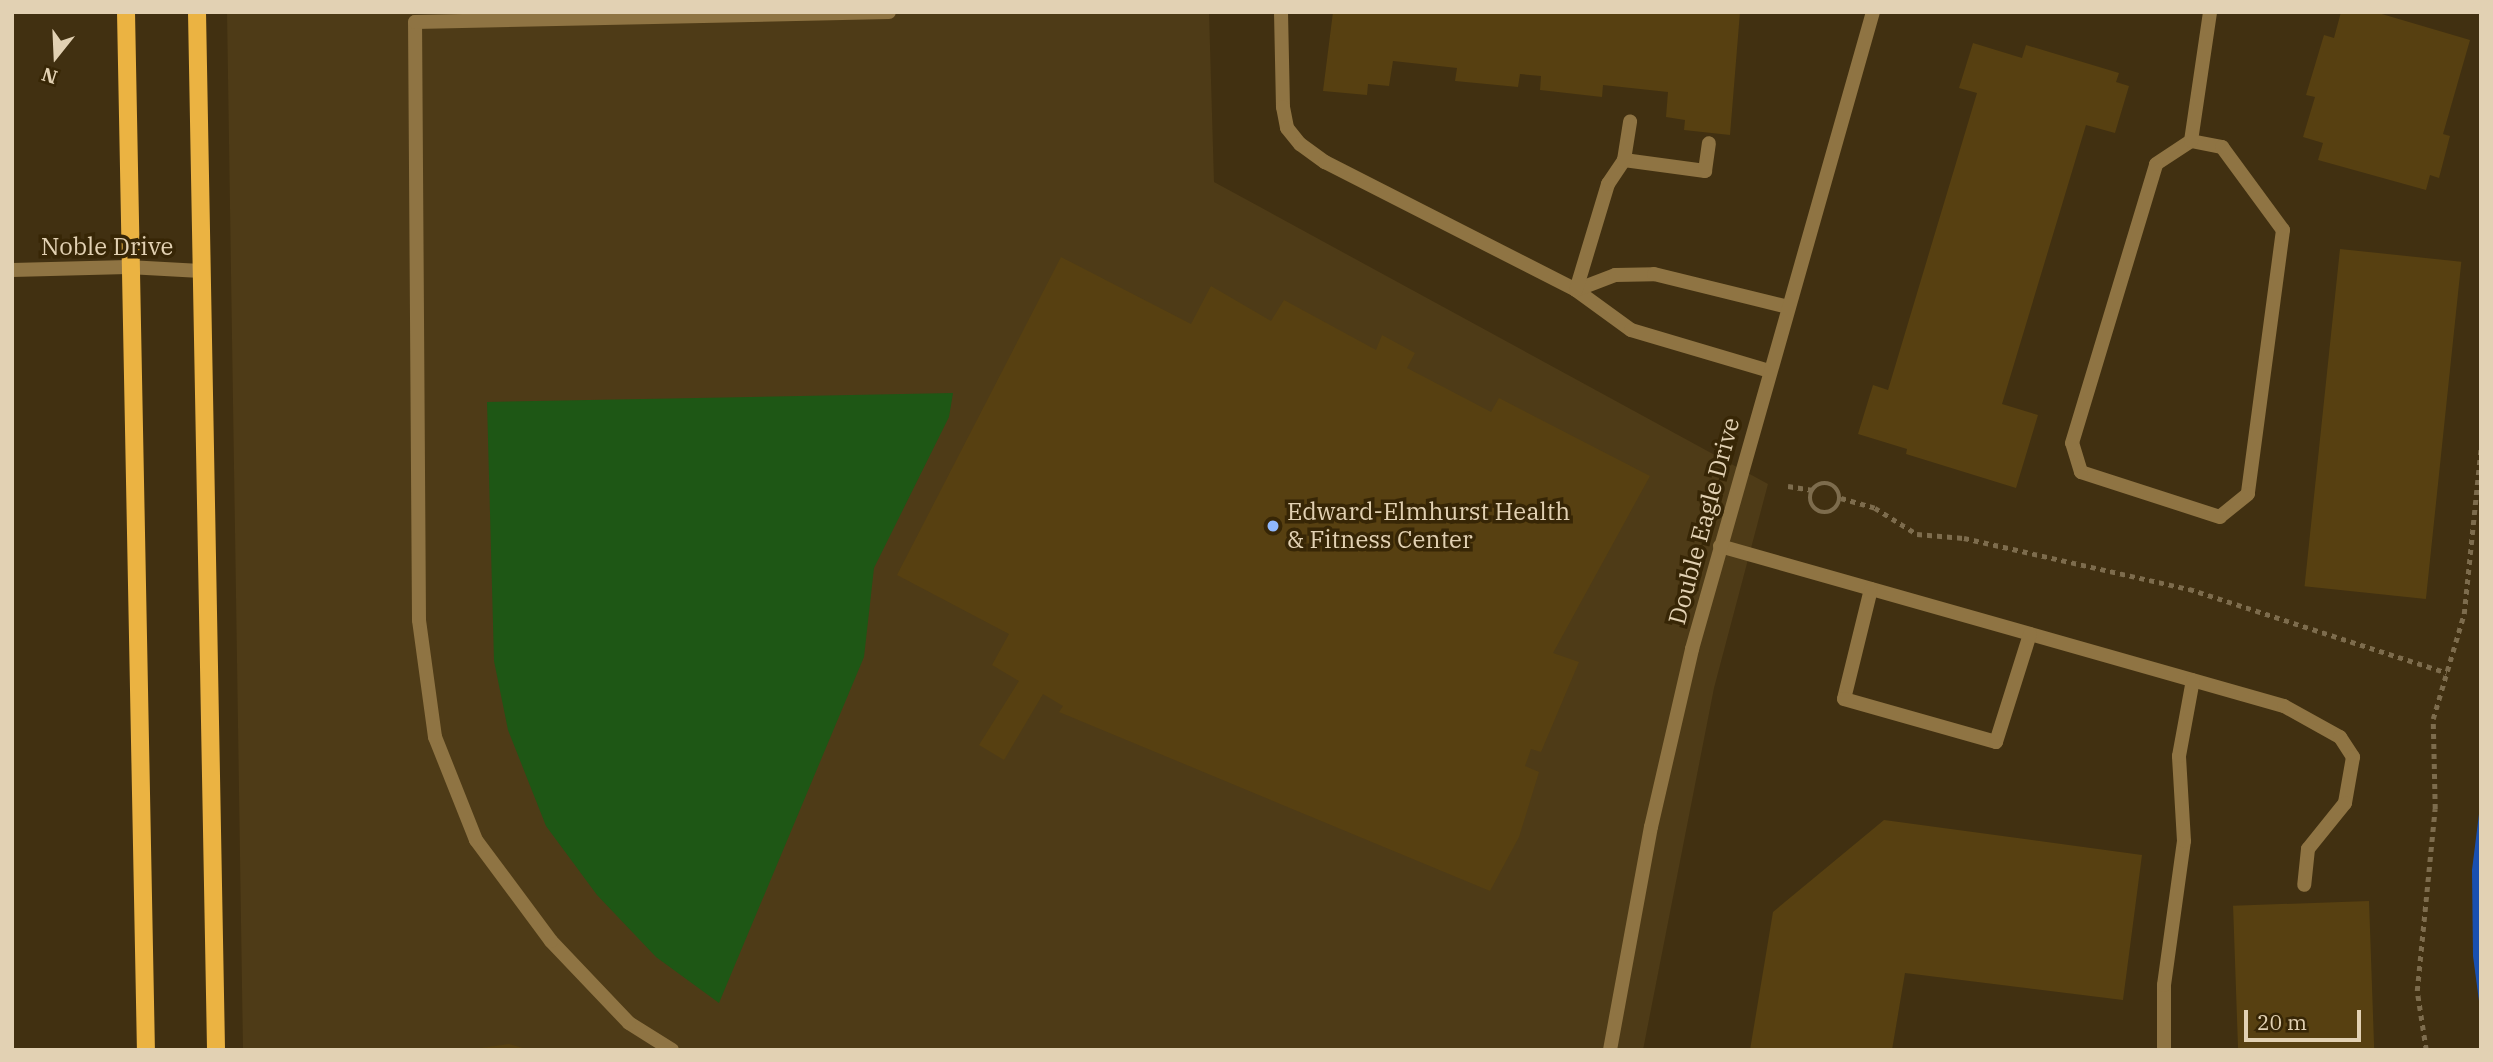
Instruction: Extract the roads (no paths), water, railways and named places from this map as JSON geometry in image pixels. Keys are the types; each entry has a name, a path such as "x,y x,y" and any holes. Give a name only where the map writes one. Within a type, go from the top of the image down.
{"main road":[{"path":"126,12 128,267 146,1050"},
{"path":"197,12 216,1050"}],"street":[{"path":"672,1050 629,1023 551,941 476,840 435,737 419,620 415,22 889,12"},
{"path":"1282,12 1283,107 1287,128 1300,144 1325,162 1576,290 1631,330 1769,371"},
{"name":"Double Eagle Drive","path":"1610,1050 1651,827 1720,546 1872,12"},
{"path":"2191,141 2222,147 2283,230 2248,494 2220,517 2081,472 2072,443 2156,164 2191,141 2210,12"},
{"path":"1576,290 1608,184 1624,160 1630,121"},
{"path":"1624,160 1705,171 1709,143"},
{"name":"Noble Drive","path":"12,270 128,267 201,271"},
{"path":"1576,290 1615,275 1654,274 1787,307"},
{"path":"1720,546 2284,706 2340,737 2353,757 2345,803 2308,849 2304,885"},
{"path":"1871,589 1844,699 1996,743 2030,634"},
{"path":"2164,1050 2164,985 2184,841 2179,756 2193,680"}],"water":[{"path":"2481,798 2481,1016 2473,956 2472,870"}],"place":[{"name":"Edward-Elmhurst Health & Fitness Center","path":"1273,526"}]}
